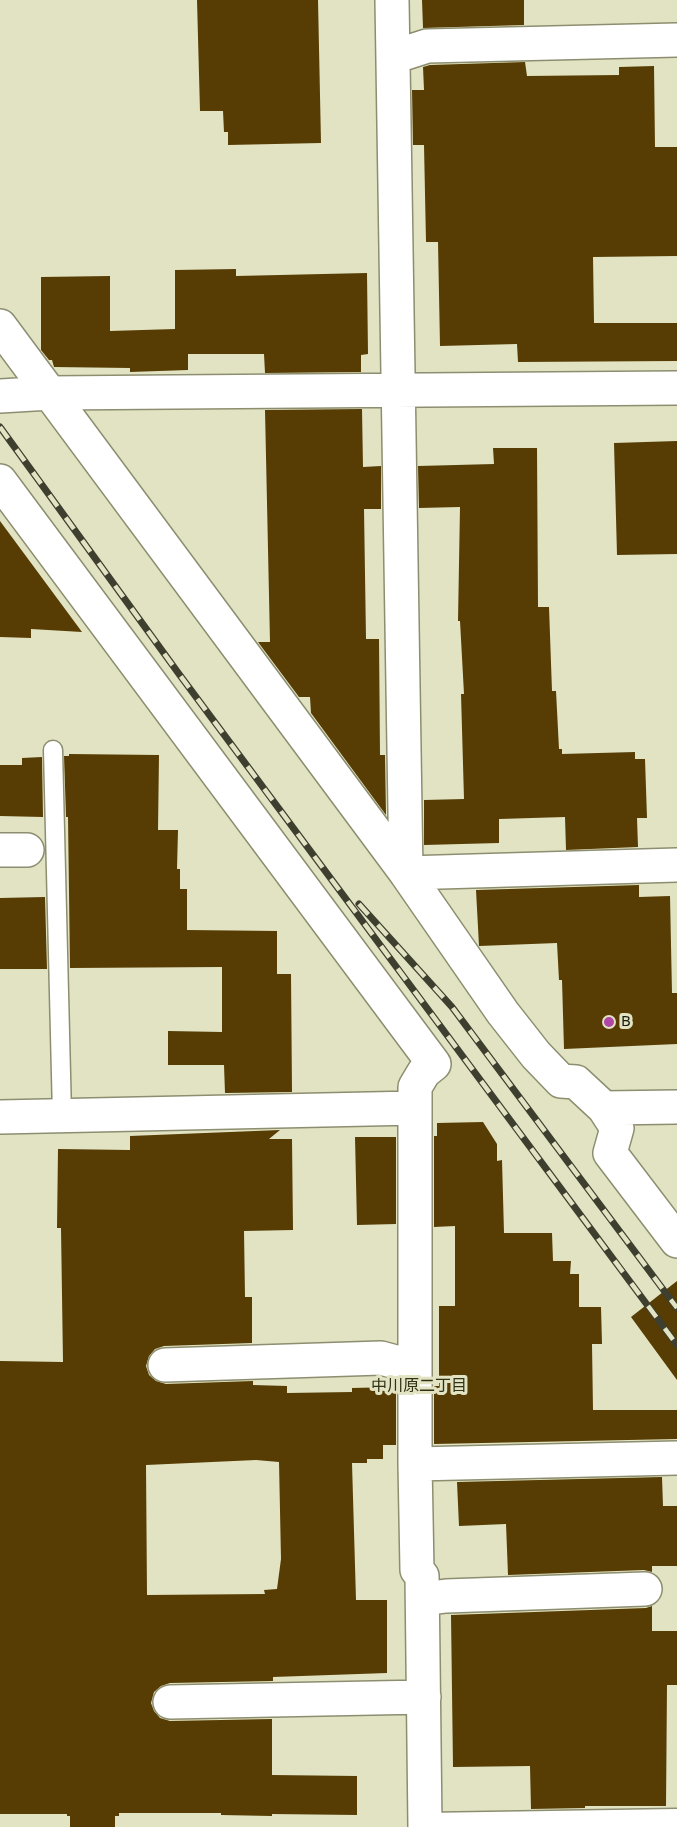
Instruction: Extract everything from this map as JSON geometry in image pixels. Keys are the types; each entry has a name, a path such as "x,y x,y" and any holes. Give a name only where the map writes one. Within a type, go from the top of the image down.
{"street":[{"path":"392,0 406,873"},
{"path":"393,57 427,46 677,40"},
{"path":"0,326 406,873 503,1013 536,1055 561,1081 576,1082 604,1108 617,1128 610,1153 677,1242"},
{"path":"0,396 50,393 677,388"},
{"path":"0,481 434,1064 424,1072 415,1087 415,1464 417,1570 422,1576 423,1599 425,1824"},
{"path":"406,873 677,865"},
{"path":"604,1108 677,1107"},
{"path":"0,1117 415,1108"},
{"path":"165,1365 381,1358 414,1367"},
{"path":"415,1464 677,1458"},
{"path":"423,1599 446,1596 645,1589"},
{"path":"170,1702 424,1697"}],"lane":[{"path":"53,750 62,1115"},
{"path":"425,1824 677,1818"}],"building":[{"path":"197,0 318,0 321,143 228,145 228,132 224,132 223,111 200,111"},
{"path":"422,0 524,0 524,25 423,28"},
{"path":"525,62 527,76 619,75 619,67 654,66 655,147 677,147 677,256 593,257 594,323 677,323 677,361 518,362 517,344 440,346 438,242 426,242 424,145 413,145 412,90 424,90 423,67 430,65"},
{"path":"236,269 236,276 367,273 368,354 361,355 361,372 265,373 264,354 188,354 188,370 130,372 130,368 54,367 52,360 49,360 41,350 41,277 110,276 110,331 175,329 175,270"},
{"path":"362,409 363,467 381,466 381,509 364,509 366,639 379,639 380,755 385,755 386,815 311,713 310,697 299,697 258,642 270,642 265,410"},
{"path":"677,441 677,554 617,555 614,443"},
{"path":"493,448 537,448 538,607 549,607 552,691 556,691 559,749 562,749 562,754 635,752 635,759 645,759 647,818 637,818 638,847 566,850 565,817 499,819 499,843 424,845 424,800 464,799 461,694 464,694 460,621 458,621 460,507 419,508 418,466 494,464"},
{"path":"0,521 82,632 31,629 31,638 0,637"},
{"path":"69,754 159,755 158,830 178,830 177,869 180,869 180,889 187,889 187,930 277,931 277,974 291,974 292,1092 225,1093 224,1065 168,1065 168,1031 222,1032 222,967 70,968 68,817 66,817 64,756 69,756"},
{"path":"42,757 43,817 0,816 0,765 22,765 22,758"},
{"path":"639,885 639,897 670,896 672,993 677,993 677,1044 564,1049 562,980 559,980 557,943 479,946 476,890"},
{"path":"45,897 47,969 0,969 0,898"},
{"path":"483,1122 497,1144 497,1161 502,1160 504,1233 552,1233 553,1261 571,1261 570,1274 579,1274 579,1307 601,1307 602,1344 592,1344 593,1410 677,1410 677,1439 434,1444 434,1386 439,1386 439,1306 455,1306 455,1226 434,1227 434,1136 437,1136 437,1123"},
{"path":"280,1130 269,1139 292,1139 293,1230 244,1231 245,1297 252,1297 252,1343 164,1346 155,1349 149,1356 146,1366 149,1375 156,1381 166,1384 253,1381 253,1385 287,1386 287,1393 352,1392 352,1388 396,1387 396,1445 383,1445 383,1459 367,1459 367,1463 352,1463 356,1600 387,1600 387,1673 273,1677 273,1681 170,1683 154,1692 151,1703 160,1718 170,1721 272,1719 272,1775 357,1776 357,1815 119,1813 119,1816 115,1816 115,1827 70,1827 70,1816 67,1814 0,1814 0,1361 63,1362 61,1228 57,1228 58,1149 130,1150 130,1136","holes":["256,1460 279,1462 281,1559 277,1589 264,1590 265,1594 147,1595 146,1465"]},
{"path":"355,1137 396,1137 396,1224 357,1225"},
{"path":"677,1281 677,1380 631,1317"},
{"path":"662,1477 663,1506 677,1506 677,1566 652,1566 652,1572 644,1570 508,1575 506,1524 459,1526 457,1482"},
{"path":"652,1606 652,1631 677,1631 677,1685 667,1685 666,1806 531,1809 530,1766 453,1767 451,1615"}],"railway":[{"path":"0,427 179,674 677,1345"},
{"path":"359,904 452,1007 677,1308"}],"place":[{"name":"B","path":"609,1022"}],"district":[{"name":"中川原二丁目","path":"419,1386"}]}
